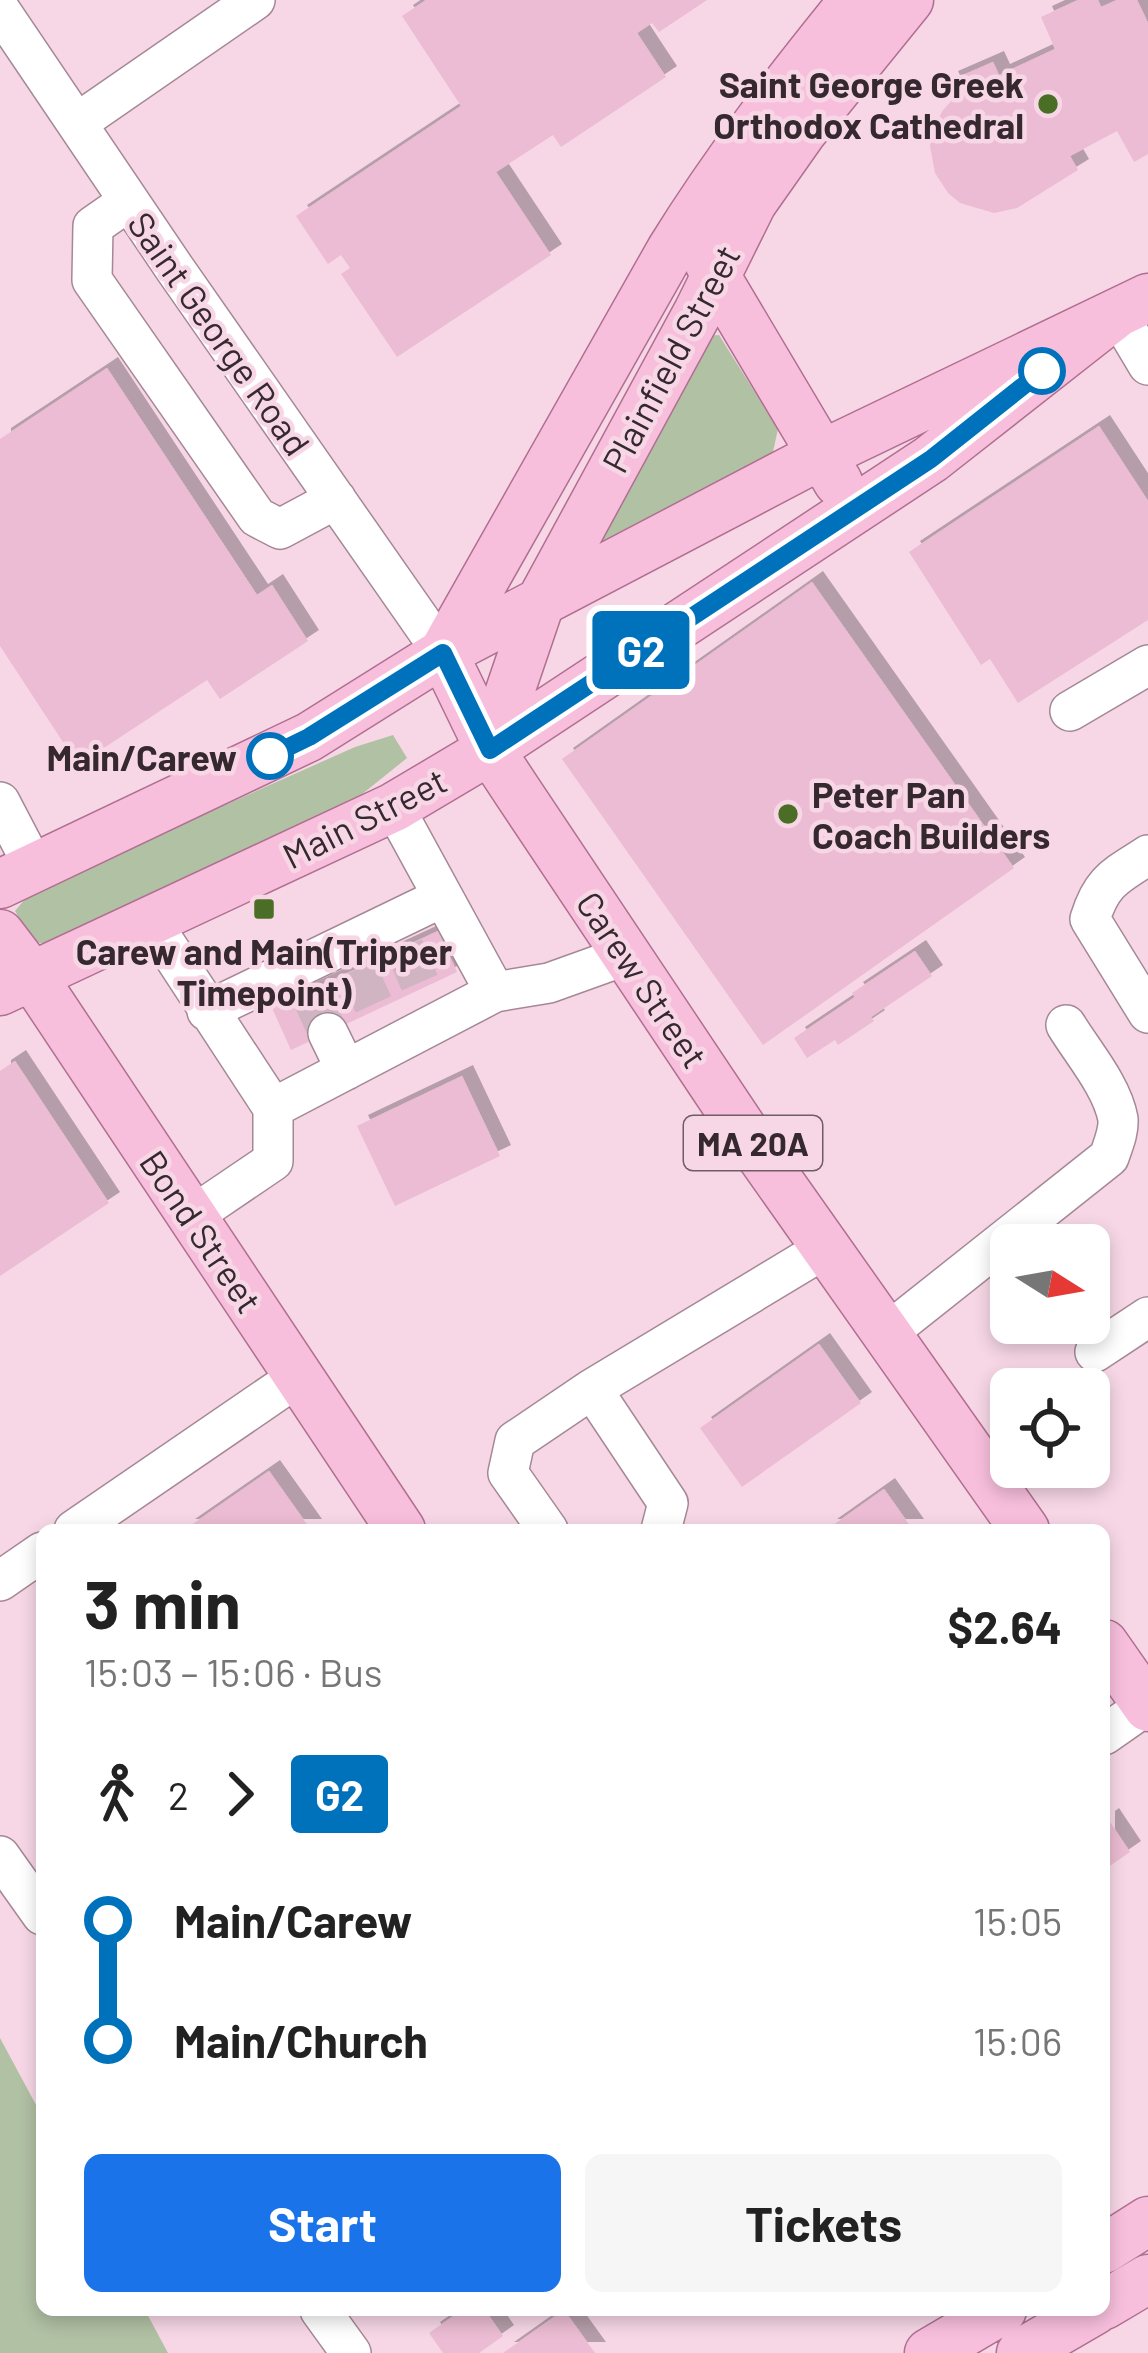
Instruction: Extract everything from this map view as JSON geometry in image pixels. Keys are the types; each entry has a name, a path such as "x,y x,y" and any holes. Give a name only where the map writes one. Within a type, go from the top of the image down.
{"main road":[{"name":"Plainfield Street","path":"443,653 689,220 754,126 854,0"},
{"name":"Plainfield Street","path":"490,750 540,603 752,203 909,0"},
{"path":"689,220 715,275 855,509"},
{"path":"17,875 309,737 443,653 821,454 1132,305"},
{"name":"Main Street","path":"16,984 394,807 490,750 931,459 1132,305"},
{"name":"Carew Street","path":"443,653 490,750 826,1249 1020,1524"},
{"name":"Bond Street","path":"0,934 16,984 192,1216 397,1524"},
{"path":"1110,1653 1147,1706"},
{"path":"1110,2245 1148,2221"},
{"path":"1110,2301 1148,2279"},
{"path":"931,2336 986,2316"},
{"path":"1021,2353 1085,2316"}],"street":[{"path":"77,123 255,0"},
{"name":"Saint George Road","path":"0,10 443,653"},
{"path":"129,201 93,226 92,280 104,298 257,517 280,529 336,500"},
{"path":"1132,305 1148,365"},
{"path":"1070,711 1148,665"},
{"path":"0,802 17,875"},
{"path":"394,807 495,992"},
{"path":"1148,855 1106,883 1090,919 1148,1013"},
{"path":"207,1011 304,979 351,957 398,934 443,897"},
{"path":"150,920 273,1108 274,1161 192,1216"},
{"path":"273,1108 346,1070 384,1028 431,1005 549,983 627,955"},
{"path":"886,1334 1109,1157 1118,1120 1106,1090 1066,1025"},
{"path":"328,1033 346,1070"},
{"path":"544,1524 508,1473 515,1441 592,1389 826,1249"},
{"path":"1095,1352 1148,1317"},
{"path":"83,1524 298,1376"},
{"path":"592,1389 668,1503 663,1524"},
{"path":"0,1581 36,1556"},
{"path":"1110,1732 1147,1706"},
{"path":"0,1856 36,1907"},
{"path":"324,2316 351,2353"}],"green space":[{"path":"719,335 778,429 771,461 600,554 592,541 705,336"},
{"path":"393,735 407,758 361,795 48,945 33,941 15,911 32,891 355,747"},
{"path":"0,2038 36,2105 36,2316 148,2316 168,2353 0,2353"}],"building":[{"path":"426,0 707,0 659,32 652,23 637,33 666,77 561,147 553,135 496,172 551,255 397,357 341,274 350,268 341,255 328,264 296,216 461,106 402,16"},
{"name":"Saint George Greek Orthodox Cathedral","path":"1078,0 1098,0 1101,7 1117,0 1137,0 1148,23 1148,154 1134,162 1117,131 1070,156 1078,170 1017,208 994,213 960,203 935,173 930,146 934,127 954,98 947,82 993,62 999,75 1055,49 1041,17"},
{"path":"107,368 257,595 272,585 308,641 220,699 207,680 78,765 0,646 0,439"},
{"path":"1099,426 1148,501 1148,620 1018,703 990,659 981,665 909,552"},
{"name":"Peter Pan Coach Builders","path":"812,582 1014,868 763,1045 562,759"},
{"path":"438,931 457,972 291,1050 272,1008"},
{"path":"915,951 932,976 838,1045 835,1040 807,1058 794,1038"},
{"path":"15,1061 109,1203 0,1276 0,1071"},
{"path":"462,1076 500,1156 395,1206 357,1126"},
{"path":"819,1344 861,1403 742,1487 700,1428"},
{"path":"269,1471 307,1524 193,1524"},
{"path":"884,1489 909,1524 834,1524"},
{"path":"1110,1822 1130,1852 1110,1866"},
{"path":"453,2316 489,2316 503,2336 479,2353 443,2353 429,2333"},
{"path":"555,2316 568,2316 595,2353 503,2353"}],"tunnel":[{"path":"404,947 422,988"},
{"path":"357,969 376,1010"},
{"path":"309,991 328,1033"}],"bus line":[{"name":"G2","path":"270,756 309,737 443,653 490,750 931,459 1042,371"}],"place":[{"name":"Saint George Greek Orthodox Cathedral","path":"1048,104"},
{"name":"Main/Carew","path":"270,756"},
{"name":"Peter Pan Coach Builders","path":"788,814"},
{"name":"Carew and Main(Tripper Timepoint)","path":"264,909"}]}
